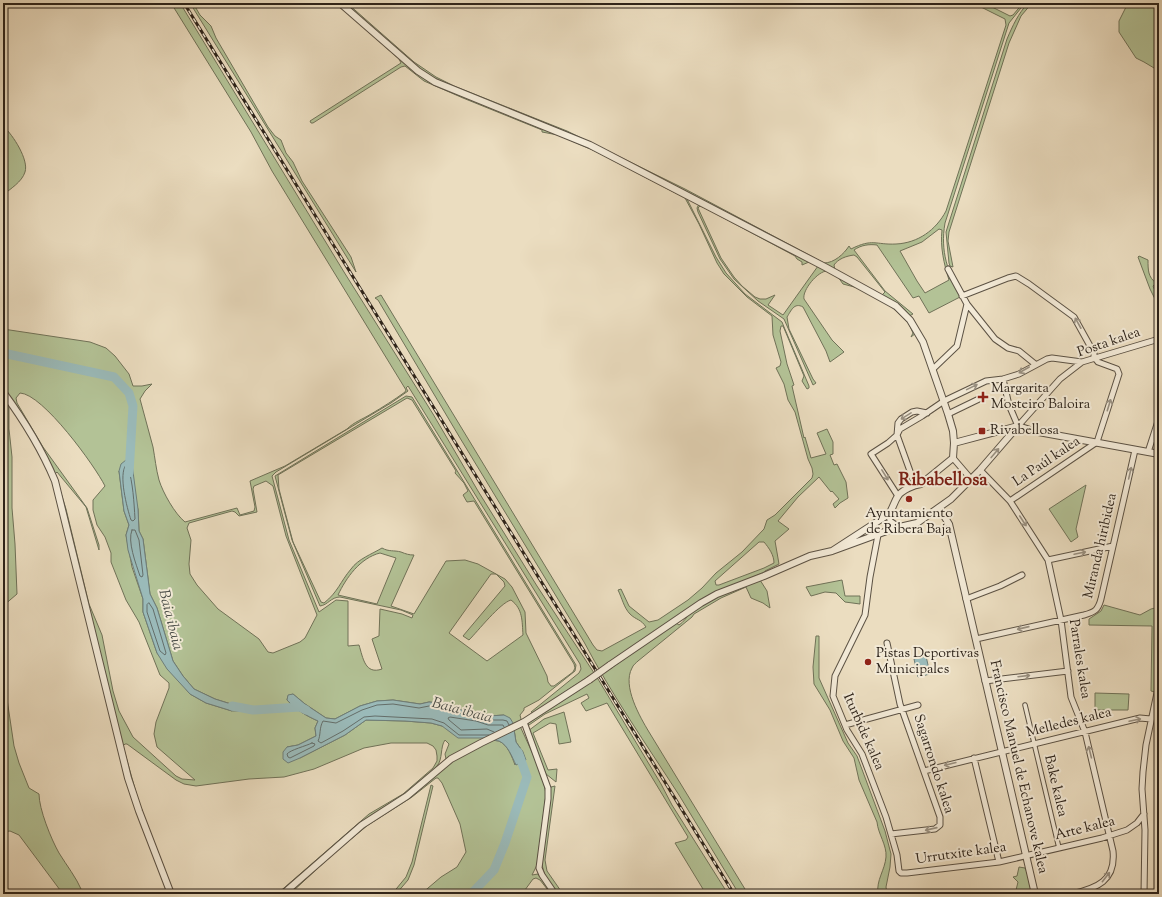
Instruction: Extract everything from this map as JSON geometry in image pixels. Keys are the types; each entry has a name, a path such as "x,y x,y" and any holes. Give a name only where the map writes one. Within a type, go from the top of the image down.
{"street":[{"path":"340,3 418,71 430,79 590,145 888,300 903,312 920,336 933,369 953,431 953,458 971,479"},
{"path":"948,270 967,304 995,339 1008,348 1019,351 1035,364"},
{"path":"962,296 1016,276 1074,317 1094,353 1094,358 1098,362 1116,369 1119,374 1097,442"},
{"path":"933,369 957,346 967,304"},
{"name":"Posta kalea","path":"832,551 917,523 951,499 980,470 1060,379 1074,367 1082,362 1094,358 1159,339"},
{"path":"898,496 871,454 888,443 897,435 900,429 944,401 986,380 1003,379 1019,374 1035,364 1052,358 1082,362"},
{"path":"1072,360 1074,367"},
{"path":"1003,379 1010,405 1018,426"},
{"path":"3,392 24,423 48,466 54,481 128,778 138,810 171,894"},
{"path":"948,414 979,399"},
{"path":"915,485 897,435 898,423 901,419 915,412 927,413"},
{"path":"1148,452 1159,418"},
{"path":"954,443 1018,426 1033,431 1159,454"},
{"name":"La Paúl kalea","path":"1010,501 1097,442"},
{"name":"Miranda hiribidea","path":"1061,620 1092,613 1099,608 1135,450"},
{"path":"282,894 362,825 407,796 451,759 481,742 524,722 589,680 709,598 810,556 832,551 889,514 901,493 915,485 921,484 953,458"},
{"name":"Parrales kalea","path":"980,470 1010,501 1048,560 1061,620 1071,697 1085,732 1110,836 1114,858 1110,873 1105,880 1095,887 1072,894"},
{"name":"Francisco Manuel de Echanove kalea","path":"939,508 949,524 1035,894"},
{"path":"889,514 890,521 899,528"},
{"name":"Iturbide kalea","path":"878,536 870,576 865,615 835,676 833,696 844,725 862,754 891,834 897,855 899,871"},
{"path":"1048,560 1113,546"},
{"path":"966,599 1000,586 1022,575"},
{"path":"976,639 1061,620"},
{"name":"Sagarrondo kalea","path":"887,643 902,709 940,818 940,825 932,829 891,834"},
{"path":"985,681 1068,670"},
{"path":"1144,894 1145,830 1142,789 1143,772 1146,745 1157,693"},
{"path":"844,725 918,705"},
{"name":"Bake kalea","path":"1025,706 1058,848"},
{"name":"Melledes kalea","path":"924,771 1140,718 1151,720"},
{"path":"524,722 548,788 548,799 539,868 542,875 556,894"},
{"path":"974,758 999,862"},
{"name":"Arte kalea","path":"1026,856 1121,833 1132,828 1144,814"},
{"name":"Urrutxite kalea","path":"899,871 901,873 907,873 999,862 1026,856"}],"green space":[{"path":"171,3 180,3 344,272 433,414 478,491 537,586 598,679 672,805 728,894 706,894 675,843 686,840 688,837 607,703 586,711 581,703 589,698 587,694 545,714 529,725 527,724 593,681 589,676 533,713 531,712 579,673 581,669 580,664 408,386 406,388 408,391 391,403 276,472 272,476 289,540 319,612 336,600 348,601 348,646 359,645 366,664 372,670 382,669 372,639 379,636 380,609 412,618 413,615 401,610 340,597 334,598 320,606 292,540 275,476 406,396 412,397 576,665 575,671 539,700 524,708 520,715 520,722 513,725 504,715 489,716 478,712 448,708 440,703 429,702 420,704 393,700 377,701 360,706 335,719 326,718 293,694 288,696 287,700 294,707 318,721 315,728 316,736 298,745 287,747 300,758 345,735 366,720 431,723 489,740 499,741 507,748 515,765 523,752 516,742 514,729 520,726 542,774 546,794 537,865 532,875 538,874 553,894 551,894 540,880 536,878 533,879 522,894 421,894 441,877 457,867 466,852 460,824 442,783 438,778 436,778 412,797 368,825 334,853 290,894 285,894 345,842 462,750 446,759 445,754 449,744 445,740 442,746 439,763 429,775 411,790 362,822 278,894 369,814 403,794 433,768 437,761 437,756 436,750 433,746 427,743 391,743 364,748 314,769 284,777 249,779 196,786 184,784 176,780 125,744 123,746 137,796 131,783 61,497 20,414 3,389 3,329 90,342 106,348 115,356 129,374 133,386 152,384 140,399 153,447 158,476 163,491 170,503 177,514 185,522 237,508 240,515 254,511 255,507 250,481 285,466 393,401 405,392 406,390 272,171 251,132","holes":["20,393 30,396 42,405 80,448 105,486 93,500 93,510 97,525 105,537 111,553 111,562 126,600 139,622 160,675 169,683 169,688 156,722 154,734 157,747 195,780 182,779 176,776 133,737 119,711 113,691 102,635 89,604 66,509 55,474 57,472 86,507 99,550 99,545 87,508 43,447 17,403 16,398","407,398 412,400 456,471 455,473 464,483 468,491 463,495 467,502 474,501 574,664 575,668 573,672 554,686 551,686 526,633 525,612 512,587 505,579 478,564 465,560 446,561 414,614 391,606 414,555 382,548 357,562 333,595 324,603 321,602 293,542 279,489 278,475","119,471 138,509 139,531 143,539 150,594 157,608 173,661 194,689 215,699 231,704 239,704 232,711 206,703 190,694 157,653 143,612 143,599 132,567 126,535 129,525 124,511","266,481 273,486 286,536 317,615 305,638 300,642 273,653 268,652 259,639 218,609 197,585 190,574 189,564 191,540 187,528 189,523 232,511 239,516 257,512 253,489 254,486","380,553 396,558 377,604 338,595 354,570 366,559","491,574 496,574 504,582 505,586 463,636 469,640 501,606 511,600 520,611 523,635 487,661 449,633"]},
{"path":"190,3 193,3 200,15 211,26 216,38 268,127 275,136 281,140 286,153 293,162 302,181 351,257 356,272"},
{"path":"336,3 338,3 423,77 576,140 686,197 716,257 726,273 745,294 782,322 809,386 807,389 802,381 804,376 783,326 781,326 780,331 787,364 794,385 792,386 804,438 805,437 811,458 826,454 817,433 827,429 833,442 833,454 830,455 834,465 837,464 846,482 848,498 835,508 833,504 839,499 832,491 831,492 819,477 798,497 778,521 789,529 775,541 779,564 765,572 709,595 606,664 610,669 676,623 679,625 681,624 697,608 714,598 760,580 767,591 770,608 751,598 746,587 721,598 694,614 635,663 629,675 629,683 633,701 641,718 748,894 739,894 679,795 618,700 378,300 375,298 381,295 593,645 597,650 602,651 646,627 642,622 628,612 618,590 621,589 629,606 649,622 658,620 688,600 716,573 742,552 764,529 767,520 775,515 812,478 812,468 808,459 795,412 788,400 784,384 776,368 780,366 781,362 773,335 772,316 747,297 724,274 717,263 685,198 595,151 558,135 542,132 542,130 424,81 405,66 401,67 311,123 310,121 401,63 399,59","holes":["759,542 764,542 772,554 774,563 716,585 715,581"]},
{"path":"343,3 347,3 414,62 436,77 454,86 567,131 685,189 824,263 828,263 838,258 849,246 851,249 869,243 896,244 912,241 932,230 942,218 946,211 1006,25 1005,19 973,3 984,3 1010,16 1013,15 1023,3 1025,3 1009,23 945,223 944,252 952,279 960,297 929,313 919,296 913,298 877,245 865,245 854,250 885,291 913,314 909,316 882,295 885,292 854,255 840,259 834,265 835,270 647,172 449,86 425,74","holes":["939,229 942,230 943,255 949,280 925,293 900,251 922,242"]},
{"path":"1028,3 1032,3 1021,16 1009,43 949,232 948,241 953,267 950,266 949,263 946,232 1007,39 1021,11"},
{"path":"1128,3 1159,3 1159,71 1136,58 1119,32 1119,21"},
{"path":"3,107 5,117 4,127 12,136 19,148 26,167 21,179 3,195"},
{"path":"699,204 809,262 802,265 802,262 795,256 705,208 700,206 698,208 721,258 734,277 755,297 766,299 775,295 768,305 783,315 818,266 890,304 906,318 916,333 911,337 913,333 909,324 888,304 858,288 843,284 838,277 827,271 819,274 805,291 804,299 832,340 844,352 830,362 826,351 803,307 795,306 787,317 789,329 816,383 813,385 784,319 758,301 734,279 720,259 698,212 697,208"},
{"path":"1139,256 1148,260 1149,273 1151,278 1156,283 1153,286 1159,299 1159,307 1150,289 1138,257"},
{"path":"3,396 9,404 9,429 12,457 12,508 17,594 3,606"},
{"path":"1086,485 1076,529 1078,537 1071,542 1049,509"},
{"path":"842,580 845,596 860,596 860,604 845,602 836,593 825,592 811,596 806,587"},
{"path":"1104,605 1140,615 1151,609 1159,607 1159,693 1151,691 1152,626 1089,625 1089,619 1101,611"},
{"path":"816,636 819,636 819,678 848,743 857,756 885,831 891,854 886,887 887,894 878,894 878,884 885,862 886,853 877,822 859,780 854,758 843,741 830,710 814,684 813,667"},
{"path":"3,672 14,746 19,763 29,788 39,794 43,816 52,840 82,891 63,894 19,835 10,831 3,832 3,807 6,801 3,795"},
{"path":"1095,693 1129,694 1128,710 1095,710"},
{"path":"564,712 571,742 559,744 556,724 550,723 533,733 548,770 557,769 556,782 546,774 528,731 544,719"},
{"path":"431,785 433,786 414,865 408,880 396,894 392,894 406,877 412,862"},
{"path":"555,786 545,860 547,871 563,894 558,894 552,886 543,871 542,866 550,803 550,789 551,787"},
{"path":"1019,867 1025,868 1027,872 1032,894 1015,894 1018,882 1013,877 1017,876"}],"water":[{"path":"126,460 132,464 138,509 139,531 143,539 150,594 157,608 173,661 194,689 215,699 231,704 239,704 244,708 243,711 232,711 206,703 190,694 167,669 157,653 143,612 143,599 128,550 126,535 129,525 124,511 119,471 121,464"},
{"path":"926,656 930,674 918,677 914,659"},
{"path":"293,694 326,718 335,719 360,706 377,701 393,700 420,704 429,702 440,703 448,708 478,712 489,716 504,715 510,718 513,723 516,742 523,752 526,760 516,765 507,748 499,741 486,738 458,738 442,726 431,723 366,720 345,735 288,763 283,759 283,752 287,747 298,745 316,736 315,728 318,721 294,707 287,700 288,695"}],"waterway":[{"name":"Baia ibaia","path":"3,353 114,377 129,393 133,406 129,473"},
{"name":"Baia ibaia","path":"232,706 253,710 300,707 306,710"},
{"name":"Baia ibaia","path":"471,894 494,870 505,843 527,777 518,752"}],"railway":[{"path":"184,3 734,894"}],"place":[{"name":"Margarita Mosteiro Baloira","path":"983,397"},
{"name":"Rivabellosa","path":"982,431"},
{"name":"Ayuntamiento de Ribera Baja","path":"909,499"},
{"name":"Pistas Deportivas Municipales","path":"868,662"}],"district":[{"name":"Ribabellosa","path":"943,481"}]}
